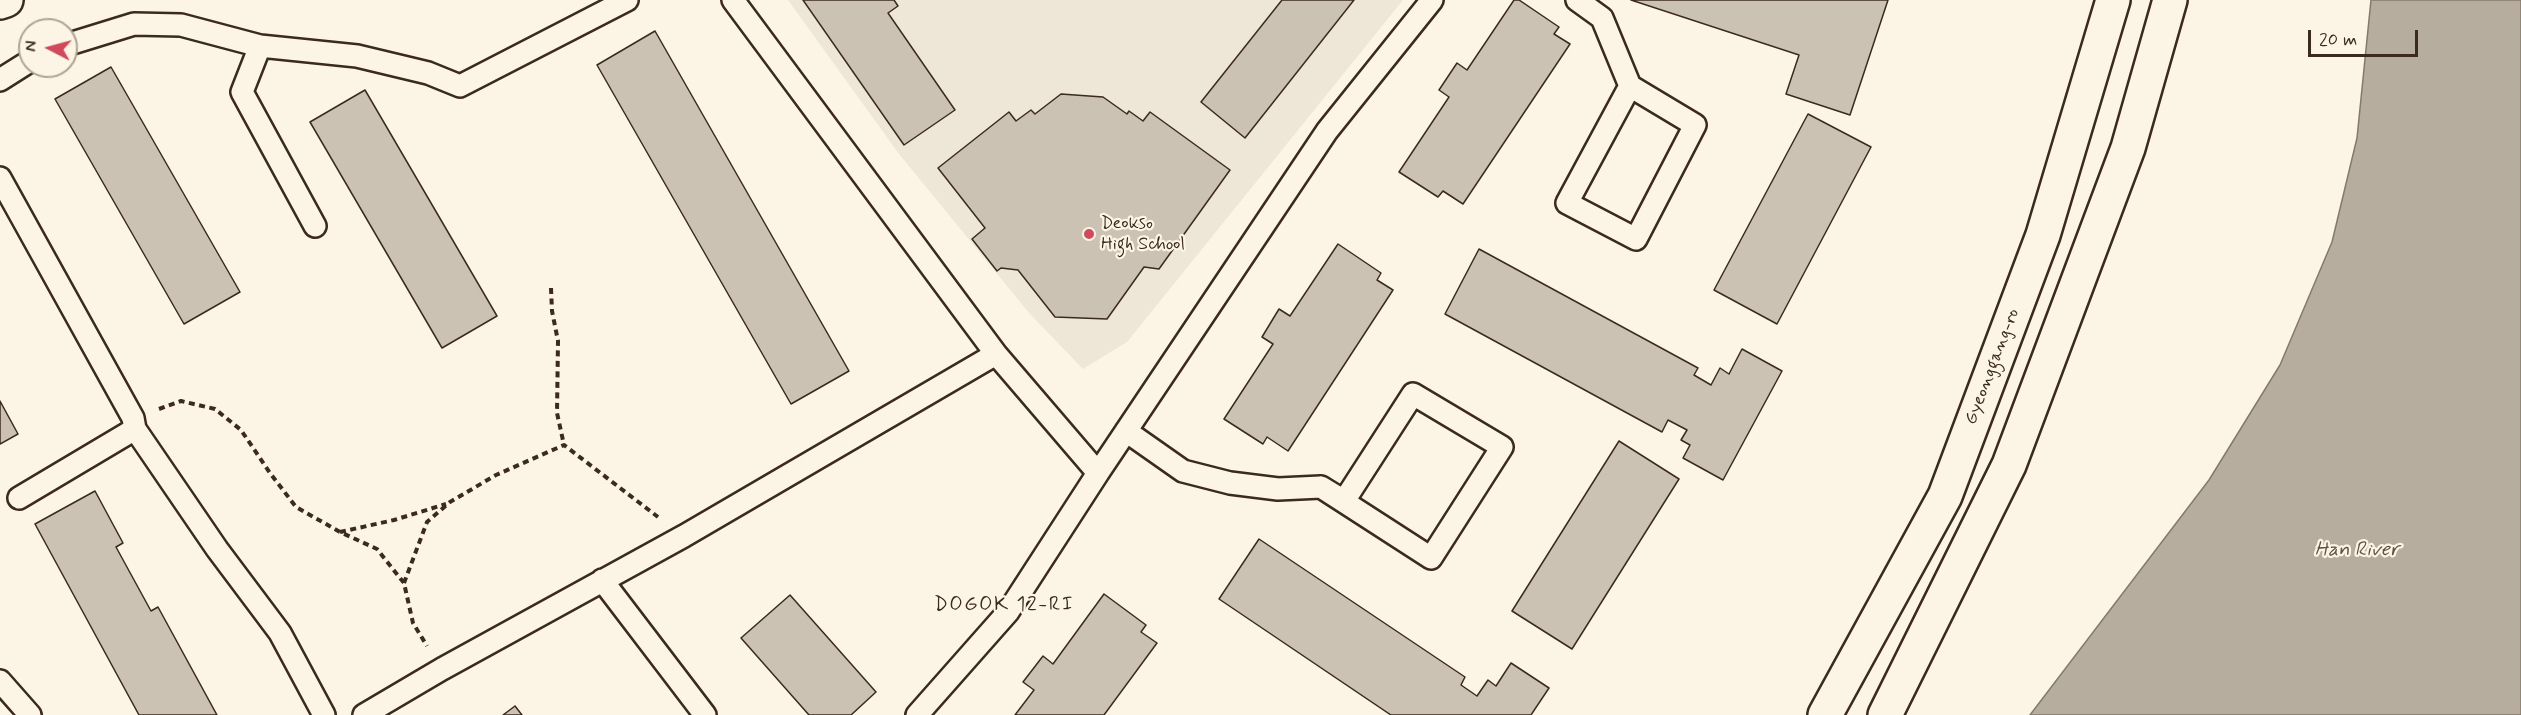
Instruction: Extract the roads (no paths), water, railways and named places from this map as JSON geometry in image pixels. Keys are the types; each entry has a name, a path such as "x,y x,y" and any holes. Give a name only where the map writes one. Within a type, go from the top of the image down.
{"main road":[{"path":"0,2 6,0"},
{"name":"Gyeonggang-ro","path":"1826,715 1945,496 2043,234 2113,0"},
{"path":"1885,715 2008,465 2128,148 2170,0"}],"lane":[{"path":"78,41 134,24 181,25 260,46 357,56 428,73 460,86 627,0"},
{"path":"733,0 996,354 1098,473"},
{"path":"917,715 1008,612 1098,473 1327,131 1432,0"},
{"path":"1577,0 1602,18 1630,86 1695,125 1636,239 1567,203 1630,86"},
{"path":"260,46 242,92 315,226"},
{"path":"0,80 18,69"},
{"path":"0,178 134,424 217,549 280,633 324,715"},
{"path":"364,715 442,669 684,536 996,354"},
{"path":"1126,431 1183,471 1230,483 1278,489 1322,487 1344,501 1413,394 1502,447 1431,558 1322,487"},
{"path":"19,498 134,424"},
{"path":"603,580 705,715"},
{"path":"0,681 30,715"}],"water":[{"name":"Han River","path":"2371,0 2521,0 2521,715 2030,715 2209,480 2280,365 2332,242 2357,138"}],"place":[{"name":"Deokso High School","path":"1089,234"}],"district":[{"name":"DOGOK 12-RI","path":"1004,606"}]}
